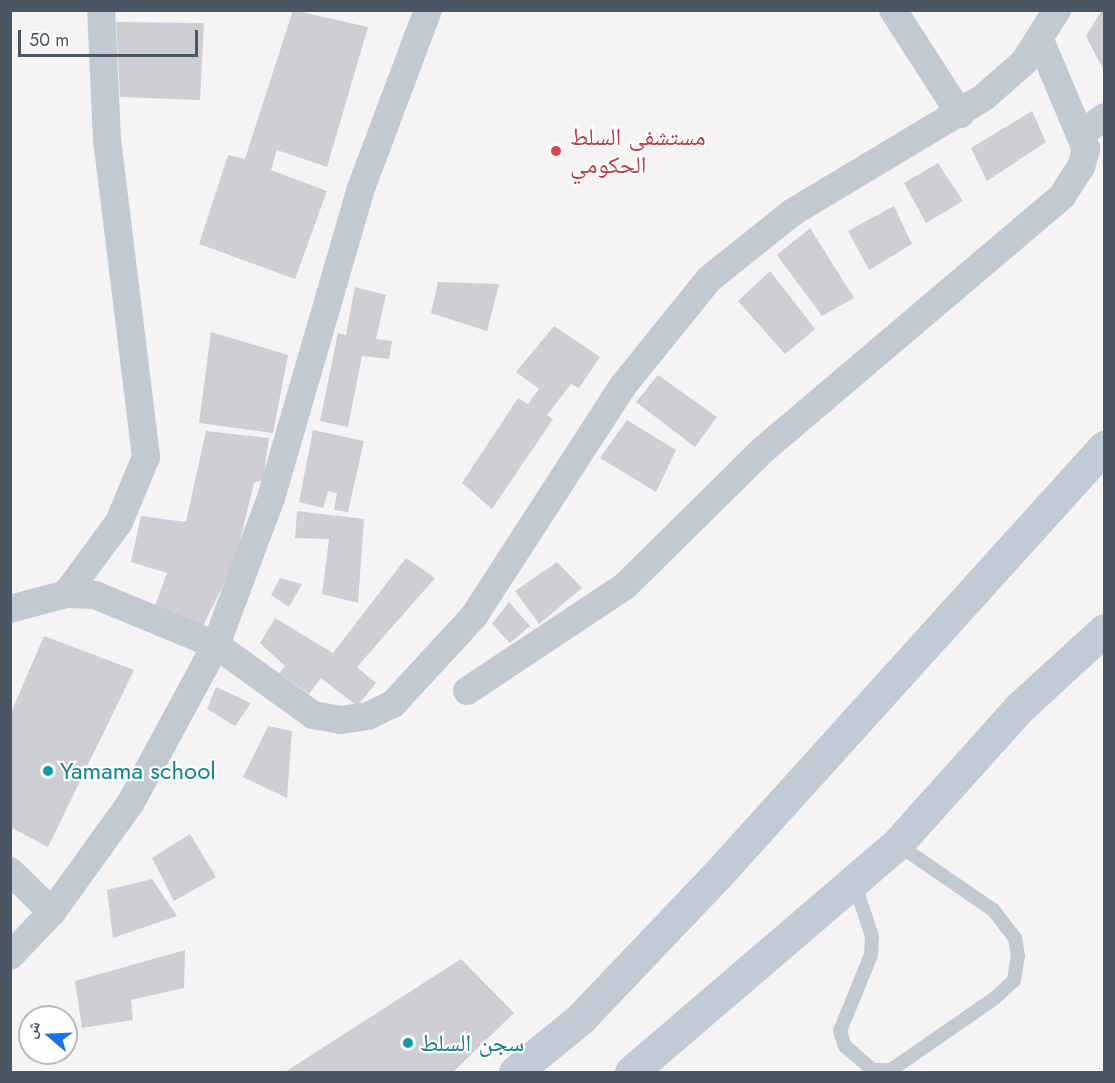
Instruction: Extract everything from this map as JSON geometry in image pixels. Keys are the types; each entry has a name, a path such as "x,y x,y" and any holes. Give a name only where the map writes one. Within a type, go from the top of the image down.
{"main road":[{"path":"515,1072 580,1019 718,874 1104,447"},
{"path":"645,1068 853,880 897,844 1019,708 1104,630"}],"street":[{"path":"66,594 119,522 146,457 107,141 101,10"},
{"path":"893,10 960,114"},
{"path":"10,609 66,594 95,596 216,645 313,715 349,718 393,704 474,616 622,387 709,279 793,212 960,114 1005,82 1040,40 1057,10"},
{"path":"10,956 52,912 130,804 216,645 271,498 360,191 426,11"},
{"path":"467,691 625,586 764,449 1062,195 1081,167 1094,125 1040,40"},
{"path":"10,872 52,912"}],"lane":[{"path":"853,880 872,936 871,955 840,1031 844,1046 873,1070 891,1070 995,998 1014,980 1018,956 1015,938 993,910 897,844"}],"building":[{"path":"293,10 368,27 327,167 277,150 271,170 327,191 295,279 199,244 228,155 245,159"},
{"path":"1104,10 1104,71 1086,36"},
{"path":"116,22 204,23 200,100 120,97"},
{"path":"1032,111 1046,142 987,181 971,148"},
{"path":"938,163 963,201 926,223 904,183"},
{"path":"894,206 912,244 869,270 848,231"},
{"path":"810,228 854,298 822,316 777,255"},
{"path":"770,271 815,329 785,354 738,301"},
{"path":"438,282 499,284 487,331 431,313"},
{"path":"355,287 386,295 376,339 392,341 389,359 362,356 348,427 320,421 338,333 346,335"},
{"path":"554,326 600,357 579,388 571,384 547,415 553,419 492,509 462,483 518,398 528,404 539,389 516,372"},
{"path":"211,332 288,355 273,433 199,423"},
{"path":"658,375 717,417 695,447 636,402"},
{"path":"627,420 676,450 656,492 600,458"},
{"path":"313,430 364,441 348,512 334,510 337,493 328,491 323,508 299,502"},
{"path":"206,431 269,438 263,480 254,483 235,561 203,626 153,611 167,573 131,562 141,516 186,522"},
{"path":"297,511 364,519 358,603 322,594 329,539 295,538"},
{"path":"406,558 435,578 357,667 376,683 357,706 321,678 309,694 279,673 285,666 260,643 275,618 333,653"},
{"path":"557,562 582,588 539,624 515,591"},
{"path":"280,578 302,584 289,607 271,595"},
{"path":"509,602 530,626 510,643 492,624"},
{"name":"Yamama school","path":"44,636 134,670 48,847 10,827 10,715"},
{"path":"216,687 251,703 235,726 207,709"},
{"path":"268,726 292,731 287,798 243,777"},
{"path":"190,834 216,877 174,901 152,858"},
{"path":"152,879 177,916 113,938 107,890"},
{"path":"185,950 184,988 131,1000 133,1020 82,1028 75,981"},
{"name":"سجن السلط","path":"461,959 514,1013 453,1072 285,1072"}],"place":[{"name":"مستشفى السلط الحكومي","path":"556,151"},
{"name":"Yamama school","path":"48,771"},
{"name":"سجن السلط","path":"408,1043"}]}
